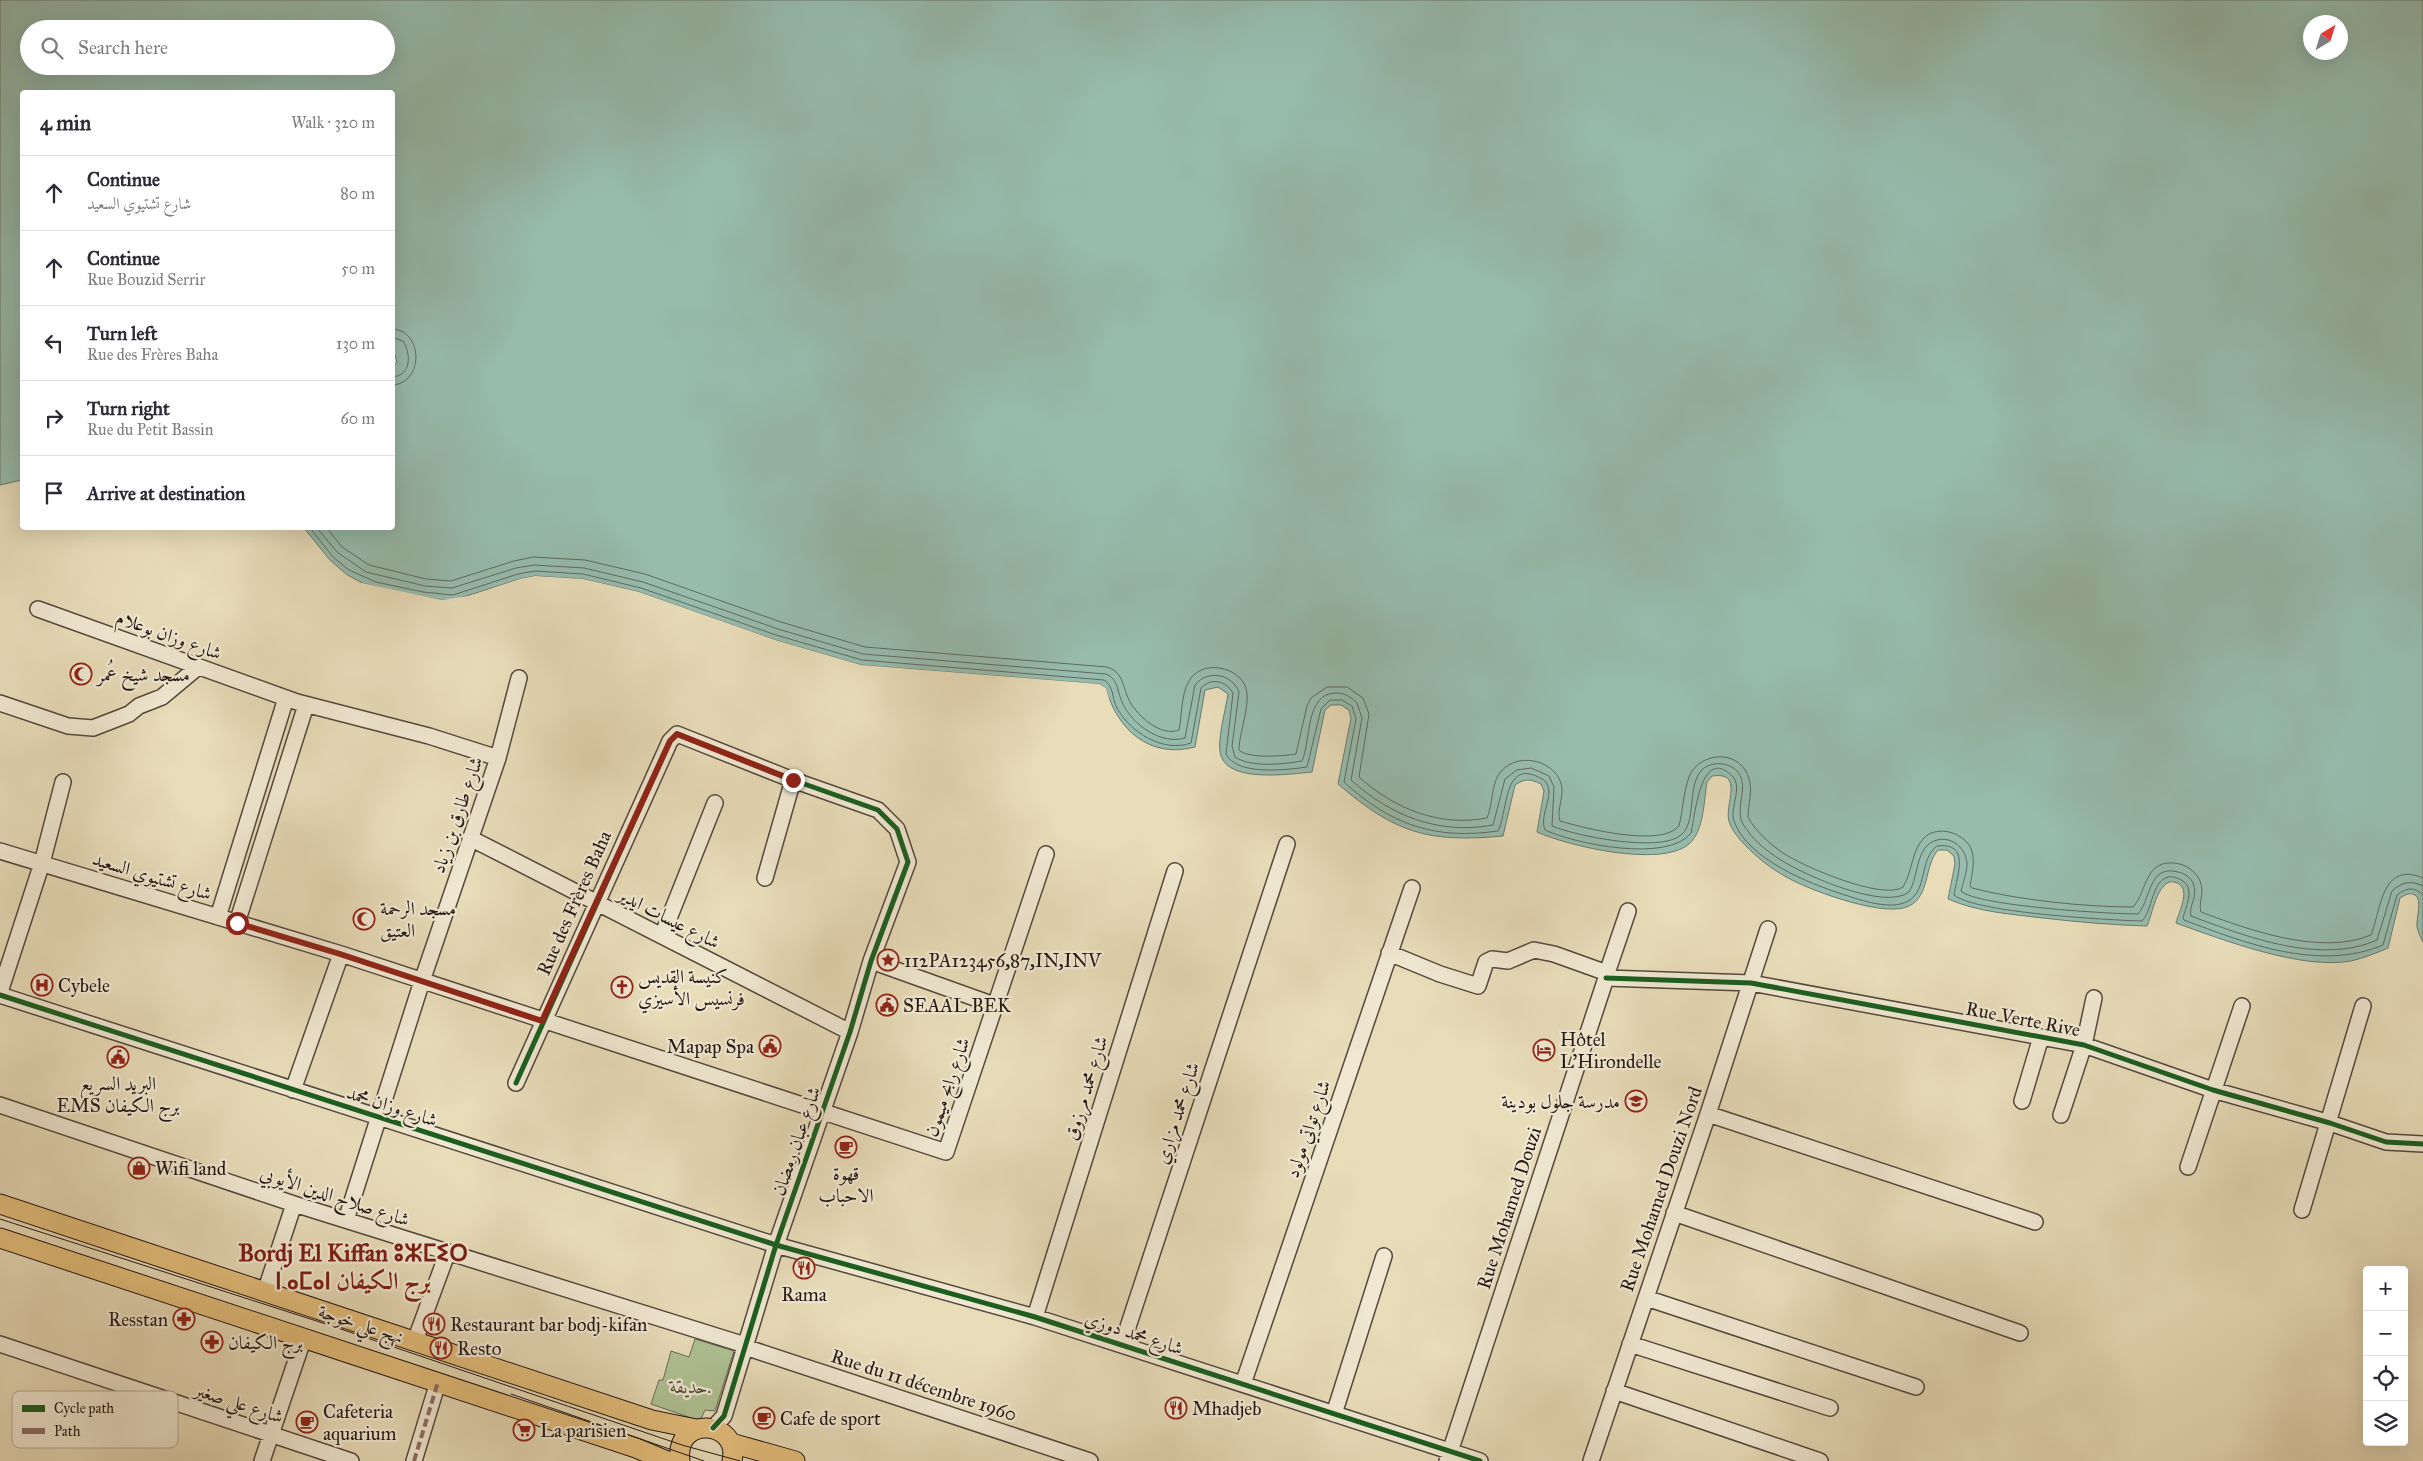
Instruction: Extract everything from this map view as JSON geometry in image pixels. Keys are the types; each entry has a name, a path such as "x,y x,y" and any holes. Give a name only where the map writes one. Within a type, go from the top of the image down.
{"main road":[{"name":"نهج علي خوجة","path":"0,1204 652,1420 704,1429"},
{"name":"نهج علي خوجة","path":"0,1238 303,1340 438,1382 627,1445 666,1461"},
{"path":"680,1461 682,1441 704,1429 727,1436 732,1452 795,1461"}],"street":[{"name":"شارع وزان بوعلام","path":"38,609 306,705 429,736 498,758"},
{"path":"0,703 68,726 94,728 129,714 139,706 162,697 198,667"},
{"name":"شارع طارق بن زياد","path":"346,1220 422,981 498,758 519,678"},
{"path":"218,917 286,698"},
{"path":"237,923 306,705"},
{"name":"Rue des Frères Baha","path":"516,1083 542,1021 670,741 677,734 793,780"},
{"path":"765,878 793,780"},
{"name":"شارع عبان رمضان","path":"704,1429 724,1416 776,1245 850,1032 871,961 908,862 897,829 878,810 793,780"},
{"path":"0,992 42,863 64,782"},
{"path":"662,936 715,804"},
{"name":"شارع عيسات ايدير","path":"470,838 850,1032"},
{"name":"شارع محمد مزاري","path":"1122,1345 1287,844"},
{"name":"شارع تشتيوي السعيد","path":"0,851 340,954 821,1112"},
{"name":"شارع رابح ميمون","path":"821,1112 946,1152 997,1006 1046,854"},
{"name":"شارع محمد مرزوق","path":"1035,1317 1175,871"},
{"name":"شارع تواتي مولود","path":"1243,1384 1412,888"},
{"name":"Rue Mohamed Douzi","path":"1449,1456 1628,912"},
{"name":"Rue Mohamed Douzi Nord","path":"1590,1461 1708,1114 1768,929"},
{"name":"Rue Verte Rive","path":"1389,952 1440,974 1478,986 1486,962 1492,959 1508,961 1534,950 1554,954 1607,975 1751,983 2084,1045 2213,1090 2330,1123 2386,1142 2423,1144"},
{"path":"293,1090 340,954"},
{"path":"871,961 997,1006"},
{"name":"شارع وزان محمد","path":"0,996 776,1245"},
{"path":"2061,1115 2084,1045 2094,998"},
{"path":"2188,1167 2242,1006"},
{"path":"2302,1210 2330,1123 2363,1006"},
{"path":"2022,1101 2040,1037"},
{"name":"شارع صلاح الدين الأيوبي","path":"0,1105 447,1254 745,1346"},
{"path":"1708,1114 2035,1222"},
{"path":"265,1292 294,1204"},
{"path":"1674,1213 2020,1333"},
{"name":"شارع محمد دوزي","path":"776,1245 1035,1317 1334,1414 1449,1456 1480,1461"},
{"path":"415,1341 447,1254"},
{"path":"1334,1414 1384,1256"},
{"path":"1646,1298 1916,1386"},
{"path":"262,1461 303,1340"},
{"name":"شارع علي صغير","path":"0,1344 142,1391"},
{"path":"1630,1344 1830,1408"},
{"name":"Rue du 11 décembre 1960","path":"745,1346 1090,1461"},
{"path":"414,1461 438,1382"},
{"path":"1614,1392 1820,1461"},
{"name":"شارع علي صغير","path":"178,1403 351,1461"}],"green space":[{"name":"حديقة.","path":"695,1339 734,1351 715,1411 705,1410 700,1421 651,1404 659,1380 663,1380 671,1351 689,1357"}],"water":[{"path":"0,0 2423,0 2423,942 2417,927 2419,900 2415,895 2411,894 2400,898 2388,948 2351,961 2331,963 2263,952 2176,923 2184,894 2180,884 2173,882 2166,884 2158,894 2147,926 2056,919 1983,910 1948,899 1955,864 1954,856 1947,850 1938,850 1931,864 1924,888 1916,901 1909,906 1898,909 1884,909 1850,902 1792,880 1769,866 1749,849 1730,825 1728,814 1731,784 1728,779 1722,776 1712,776 1707,782 1703,815 1698,831 1689,844 1676,851 1658,854 1614,852 1570,843 1537,832 1544,791 1541,784 1528,780 1515,785 1503,836 1454,838 1433,836 1395,824 1358,801 1338,784 1351,718 1349,710 1341,705 1331,705 1325,710 1312,772 1262,775 1236,770 1227,765 1221,756 1220,735 1228,694 1218,687 1205,690 1195,747 1179,750 1164,749 1150,745 1138,738 1127,728 1118,717 1106,688 1099,684 861,665 775,640 639,592 583,579 535,576 454,600 442,600 403,593 362,583 346,574 330,560 306,530 395,530 395,365 397,362 395,355 395,90 20,90 20,480 0,485"}],"pier":[{"path":"535,576 583,579 639,592 775,640 861,665 1099,684 1106,688 1109,699 1107,702 1104,689 1099,687 860,667 774,642 639,595 583,581 535,579 520,581 469,598 442,603 403,596 360,585 362,583 442,600 469,596"}],"tram line":[{"path":"0,1219 332,1326 682,1445 740,1461"},
{"path":"511,1394 704,1461"}],"marked path":[{"path":"414,1461 438,1382"}],"cycle path":[{"path":"516,1083 670,741 677,734 793,780 878,810 897,829 908,862 871,961 850,1032 776,1245 724,1416 713,1428"},
{"path":"1606,978 1751,983 2084,1045 2213,1090 2330,1123 2386,1142 2423,1144"},
{"path":"0,995 776,1245 1035,1317 1480,1461"}],"place":[{"name":"مسجد شيخ عُمر","path":"81,674"},
{"name":"مسجد الرحمة العتيق","path":"364,919"},
{"name":"112PA123456,87,IN,INV","path":"888,960"},
{"name":"Cybele","path":"42,985"},
{"name":"كنيسة القديس فرنسيس الأسيزي","path":"622,987"},
{"name":"SEAAL BEK","path":"887,1005"},
{"name":"Mapap Spa","path":"770,1046"},
{"name":"Hôtel L'Hirondelle","path":"1544,1050"},
{"name":"البريد السريع EMS برج الكيفان","path":"118,1057"},
{"name":"مدرسة جلول بودينة","path":"1636,1101"},
{"name":"قهوة الاحباب","path":"846,1147"},
{"name":"Wifi land","path":"139,1168"},
{"name":"Rama","path":"804,1268"},
{"name":"Resstan","path":"184,1319"},
{"name":"Restaurant bar bodj-kifan","path":"434,1324"},
{"name":"برج الكيفان","path":"212,1342"},
{"name":"Resto","path":"441,1348"},
{"name":"Mhadjeb","path":"1176,1408"},
{"name":"Cafe de sport","path":"764,1418"},
{"name":"Cafeteria aquarium","path":"307,1422"},
{"name":"La parisien","path":"524,1430"}],"district":[{"name":"Bordj El Kiffan ⵓⵣⵎⵉⵔ ⵏ ⴰⵎⴰⵏ برج الكيفان","path":"353,1267"}],"route":[{"path":"237,923 340,954 542,1021 670,741 677,734 793,780"}]}
